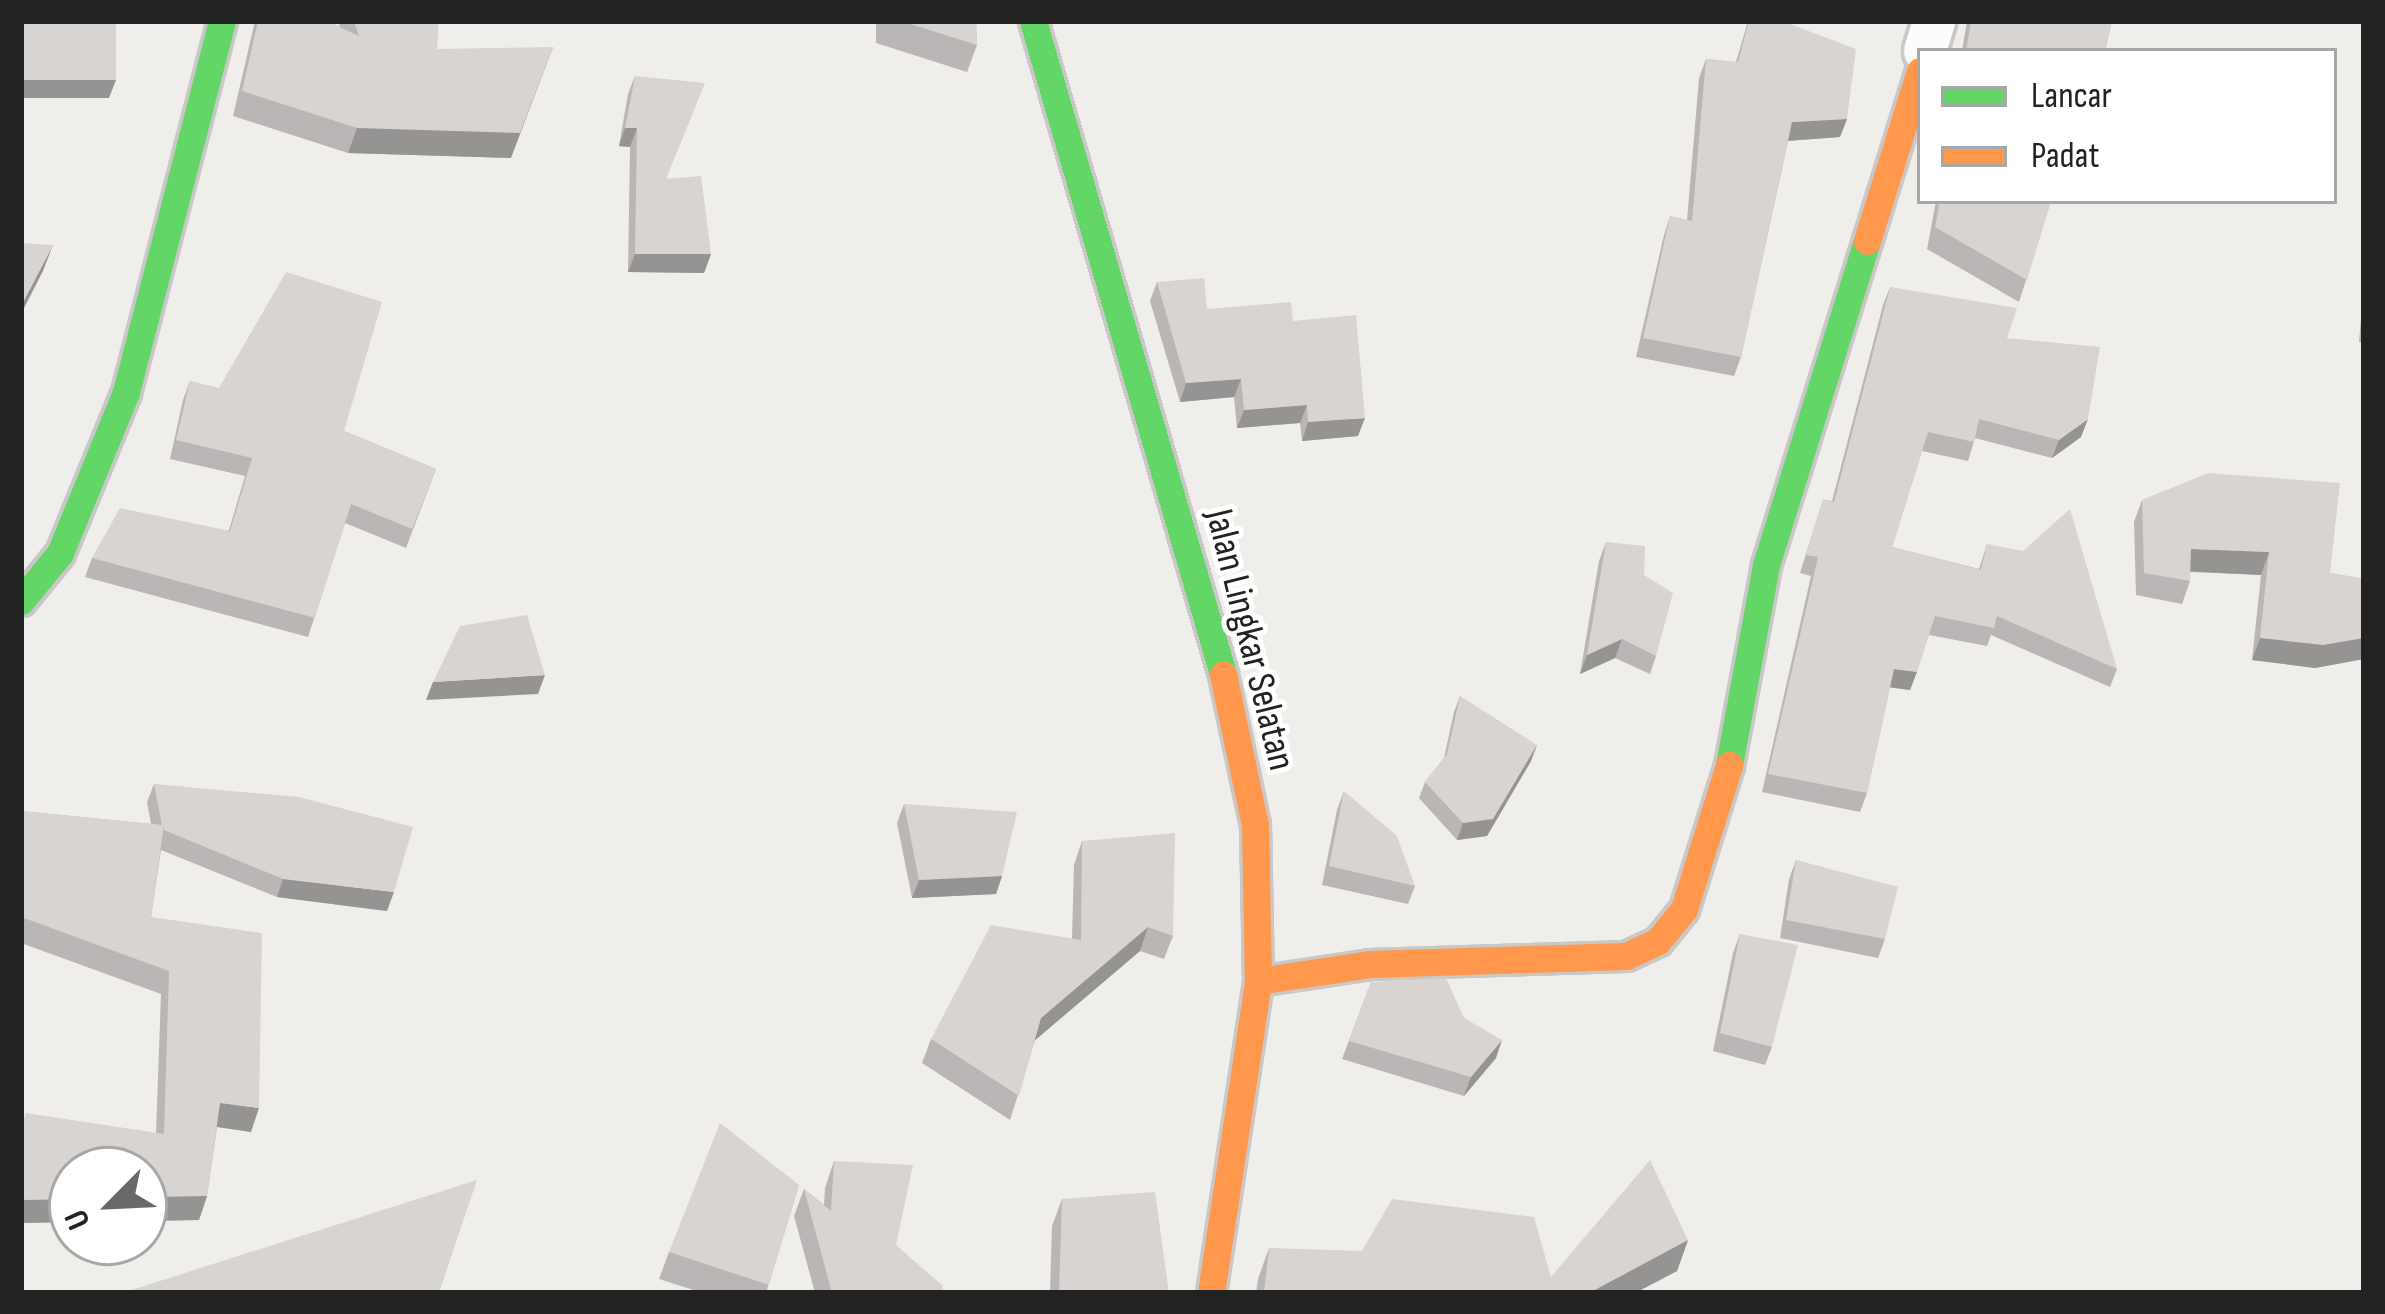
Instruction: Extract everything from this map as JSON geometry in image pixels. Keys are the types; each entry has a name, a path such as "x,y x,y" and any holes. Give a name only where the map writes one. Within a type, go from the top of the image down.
{"street":[{"path":"21,601 60,553 126,392 222,21"},
{"name":"Jalan Lingkar Selatan","path":"1033,21 1227,688 1255,825 1258,981 1210,1293"},
{"path":"1258,981 1370,964 1626,956 1658,941 1684,909 1724,795 1766,565 1917,80"}],"building":[{"path":"21,21 116,21 116,80 21,80"},
{"path":"258,21 326,21 359,36 354,21 438,21 437,49 553,47 520,133 357,128 242,91"},
{"path":"901,21 976,21 977,45"},
{"path":"1749,21 1782,21 1856,49 1847,119 1792,122 1741,357 1643,338 1670,216 1692,221 1706,59 1738,62"},
{"path":"1971,21 2112,21 2106,48 1966,48"},
{"path":"635,76 705,83 666,179 701,176 711,254 635,254 637,128 625,128"},
{"path":"1939,204 2050,204 2027,280 1935,227"},
{"path":"21,243 53,245 21,306"},
{"path":"286,272 382,302 344,431 436,469 412,529 351,504 315,618 92,558 120,508 230,531 252,458 176,440 190,381 219,388"},
{"path":"1204,278 1207,309 1291,302 1293,321 1356,315 1365,418 1308,422 1307,405 1244,410 1241,379 1186,383 1157,282"},
{"path":"1890,287 2017,308 2007,338 2100,347 2088,419 2059,440 1979,419 1974,442 1928,432 1892,547 1981,570 1987,544 2023,551 2070,509 2117,669 1997,616 1994,628 1935,616 1917,672 1894,669 1867,793 1768,774 1818,557 1806,555 1823,500 1834,502"},
{"path":"2208,473 2340,483 2330,573 2364,579 2364,638 2323,645 2260,638 2269,552 2191,549 2190,581 2144,573 2142,500"},
{"path":"1606,542 1645,546 1644,575 1673,593 1656,656 1622,639 1587,655"},
{"path":"527,615 545,675 433,682 460,626"},
{"path":"1460,696 1537,745 1493,819 1463,823 1425,782 1447,754"},
{"path":"154,784 299,797 413,827 394,892 283,879 164,830"},
{"path":"1344,791 1397,836 1415,886 1329,866"},
{"path":"904,804 1017,812 1002,876 919,880"},
{"path":"21,811 164,825 151,917 262,933 259,1108 220,1103 207,1196 168,1197 168,1146 48,1146 48,1199 21,1200 21,1127 26,1113 164,1134 169,971 21,917"},
{"path":"1175,833 1173,936 1148,927 1041,1018 1019,1096 931,1039 991,925 1081,940 1082,841"},
{"path":"1796,860 1898,887 1885,939 1786,920"},
{"path":"1740,934 1798,945 1772,1047 1720,1033"},
{"path":"1446,978 1464,1018 1502,1040 1471,1077 1349,1041 1371,982"},
{"path":"720,1123 799,1185 769,1285 669,1252"},
{"path":"1650,1160 1688,1240 1589,1293 1264,1293 1269,1248 1362,1251 1392,1199 1534,1217 1551,1277"},
{"path":"834,1161 913,1165 896,1245 943,1286 943,1293 832,1293 804,1189 831,1211"},
{"path":"477,1180 439,1293 122,1293"},
{"path":"1155,1192 1169,1293 1059,1293 1062,1199"}],"traffic: fast":[{"path":"21,601 60,553 126,392 222,21"},
{"path":"1033,21 1223,674"},
{"path":"1729,765 1766,565 1867,241"}],"traffic: slow":[{"path":"1867,241 1917,81"},
{"path":"1211,1293 1258,981 1255,825 1223,674"},
{"path":"1258,981 1370,964 1626,956 1658,941 1684,909 1729,765"}]}
